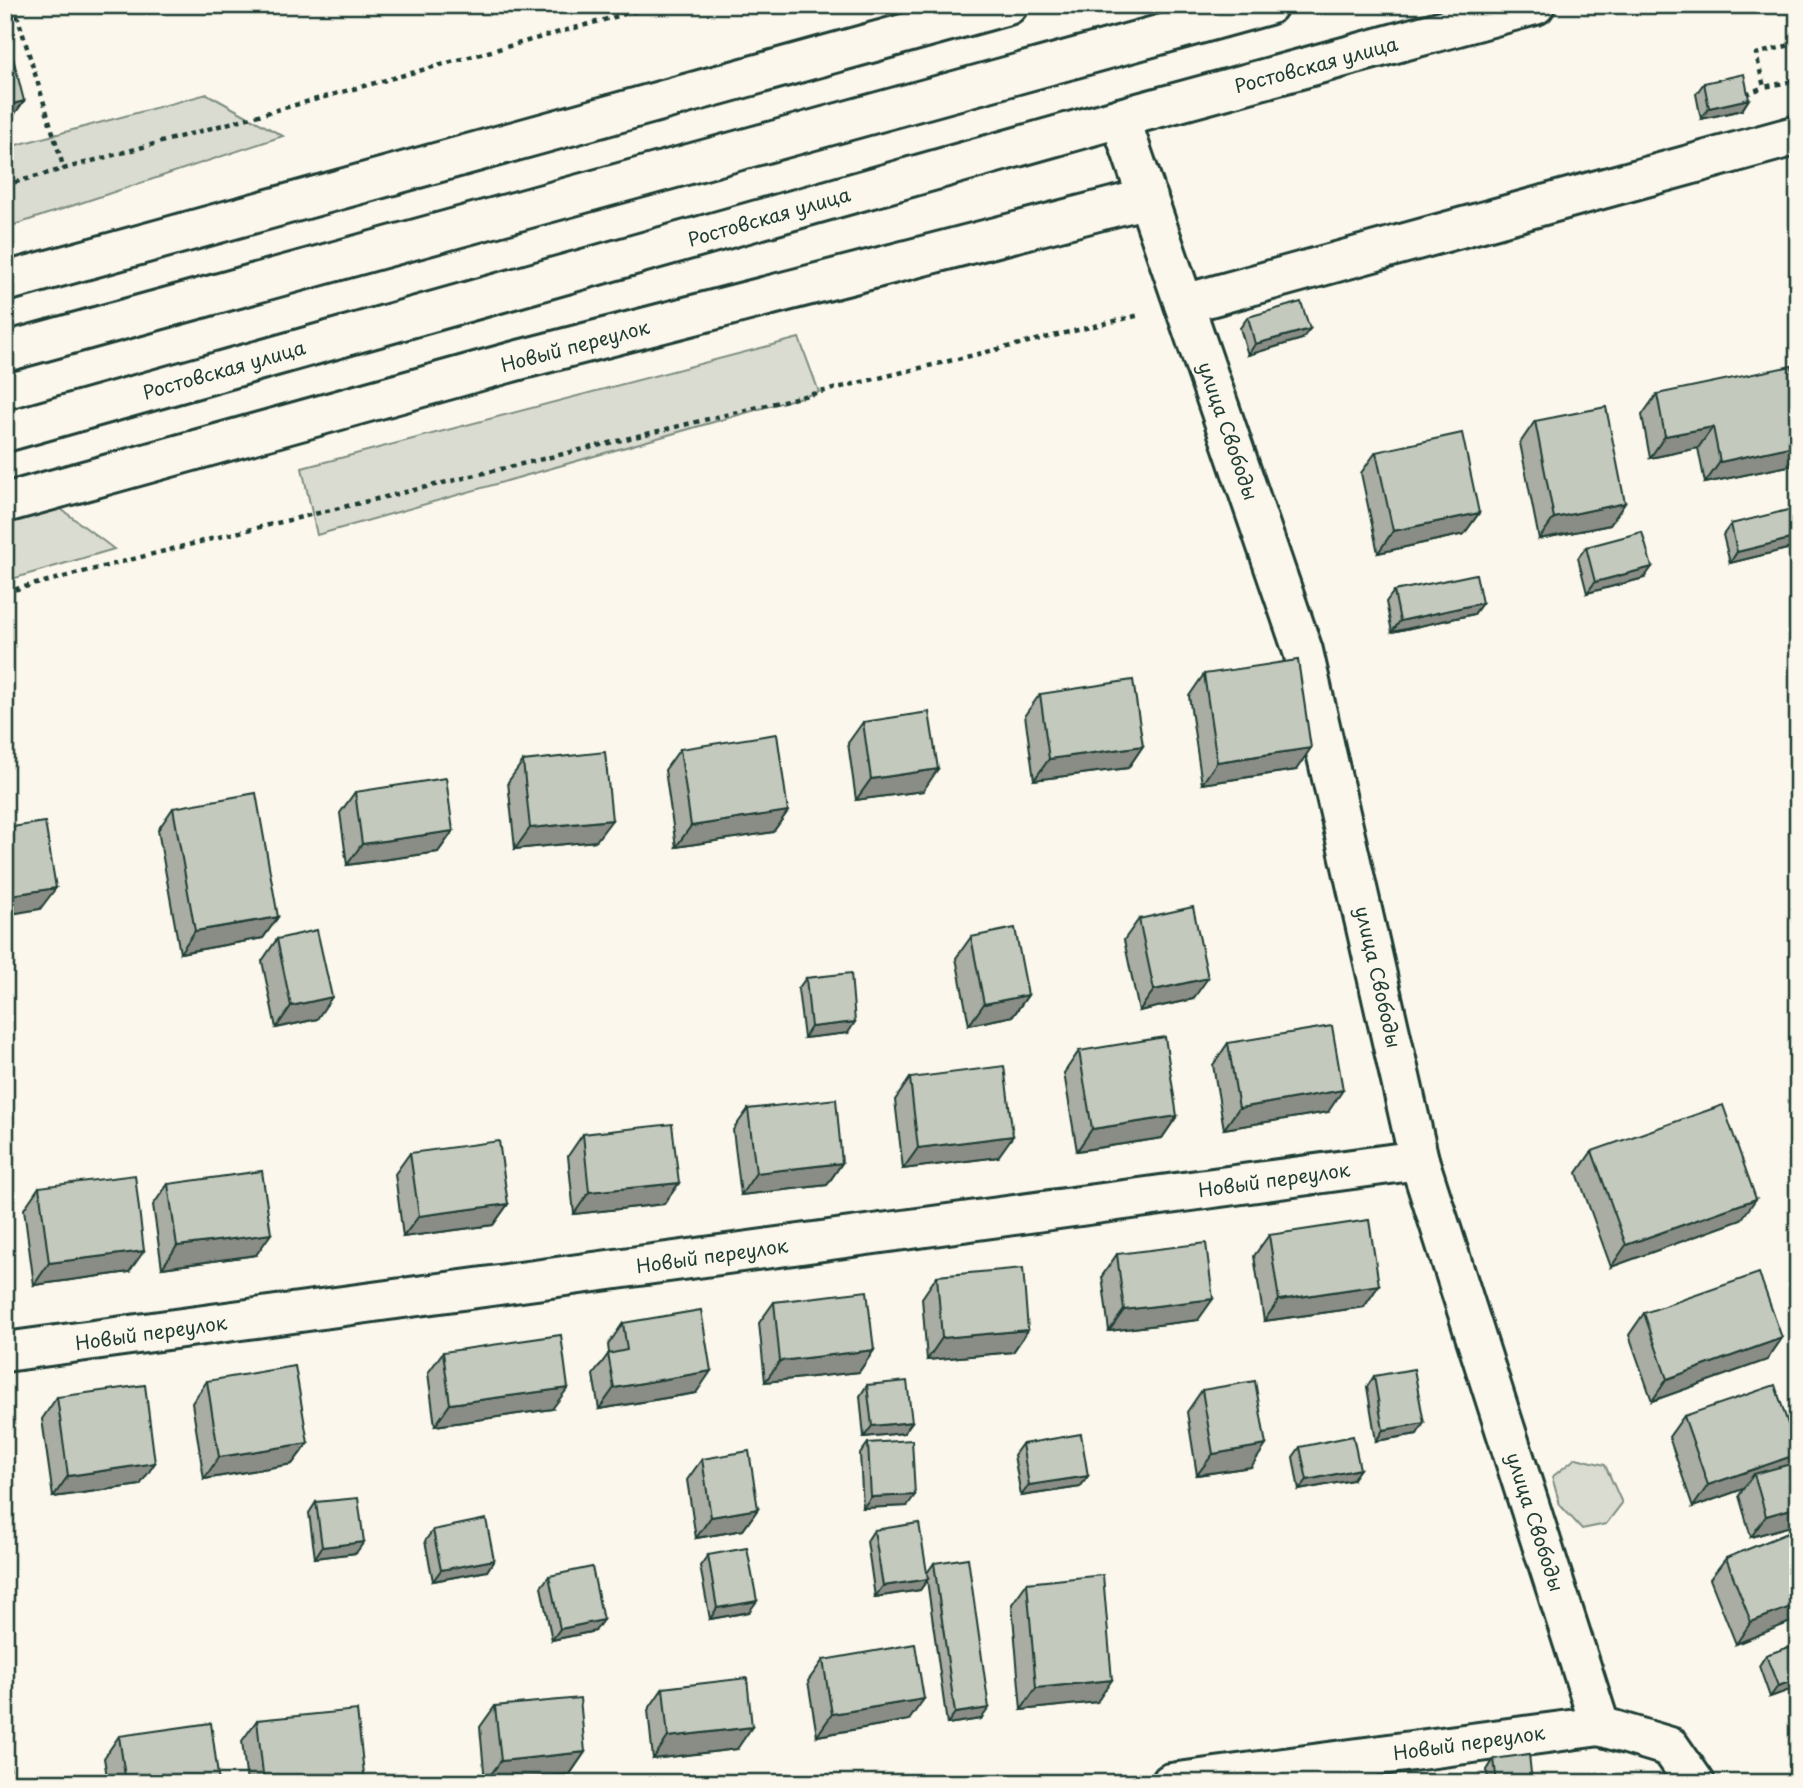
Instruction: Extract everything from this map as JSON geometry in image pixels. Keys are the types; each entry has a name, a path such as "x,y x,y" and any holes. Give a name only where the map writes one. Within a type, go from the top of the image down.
{"main road":[{"path":"5,282 1009,5"},
{"path":"5,352 1268,5"},
{"name":"Ростовская улица","path":"5,432 1121,118 1535,5"},
{"name":"улица Свободы","path":"1121,118 1303,651 1419,1160 1600,1726"},
{"path":"1184,304 1798,135"},
{"name":"Новый переулок","path":"5,503 519,360 1148,198"},
{"name":"Новый переулок","path":"5,1352 1419,1160"},
{"path":"1600,1726 1670,1747 1695,1783"},
{"name":"Новый переулок","path":"1171,1783 1600,1726"}],"path":[{"path":"14,5 64,169"},
{"path":"5,185 658,5"},
{"path":"1798,43 1756,54 1764,87 1798,80"},
{"path":"5,592 222,536 1184,304"},
{"path":"1787,1783 1798,1780"}],"shaded area":[{"path":"207,94 283,136 5,228 5,148"},
{"path":"799,338 819,392 317,535 302,468"},
{"path":"57,506 114,549 5,581 5,520"},
{"path":"1576,1458 1605,1465 1622,1503 1606,1524 1582,1529 1560,1505 1552,1477"}],"building":[{"path":"9,42 24,101 5,106 5,43"},
{"path":"1744,74 1749,99 1709,108 1704,83"},
{"path":"1301,302 1310,329 1255,344 1248,317"},
{"path":"1792,366 1798,392 1798,445 1720,462 1713,427 1665,436 1657,394"},
{"path":"1606,407 1625,503 1554,518 1535,421"},
{"path":"1462,433 1479,513 1393,531 1376,452"},
{"path":"1796,508 1798,537 1737,552 1731,524"},
{"path":"1642,532 1652,567 1595,582 1586,547"},
{"path":"1476,574 1482,603 1400,621 1394,591"},
{"path":"1298,660 1311,748 1217,762 1204,674"},
{"path":"1133,680 1143,746 1049,759 1040,694"},
{"path":"929,712 938,769 871,779 863,722"},
{"path":"777,734 788,811 691,826 680,749"},
{"path":"605,752 612,820 530,828 523,761"},
{"path":"446,778 453,831 362,844 355,792"},
{"path":"256,793 278,917 195,931 173,808"},
{"path":"45,822 56,888 5,896 5,828"},
{"path":"1193,907 1208,978 1154,990 1139,919"},
{"path":"1015,928 1028,995 984,1004 971,937"},
{"path":"317,930 332,997 291,1006 277,939"},
{"path":"851,973 855,1022 811,1027 806,978"},
{"path":"1332,1026 1343,1090 1239,1108 1228,1043"},
{"path":"1165,1037 1177,1116 1092,1129 1079,1051"},
{"path":"1004,1066 1013,1136 918,1148 910,1078"},
{"path":"836,1099 842,1163 756,1173 748,1109"},
{"path":"1723,1105 1756,1199 1626,1245 1592,1151"},
{"path":"672,1124 679,1183 589,1192 583,1134"},
{"path":"499,1141 508,1204 419,1216 410,1153"},
{"path":"262,1171 271,1234 177,1246 168,1184"},
{"path":"135,1175 144,1251 49,1263 39,1187"},
{"path":"1369,1220 1379,1285 1279,1300 1269,1235"},
{"path":"1206,1243 1213,1299 1124,1310 1117,1254"},
{"path":"1023,1268 1028,1330 942,1338 937,1276"},
{"path":"1759,1273 1782,1338 1667,1379 1644,1313"},
{"path":"867,1291 874,1350 780,1361 774,1302"},
{"path":"701,1310 711,1371 614,1388 608,1354 627,1350 623,1323"},
{"path":"561,1335 568,1388 450,1404 443,1352"},
{"path":"295,1366 308,1443 219,1457 207,1381"},
{"path":"1414,1369 1424,1423 1383,1430 1374,1376"},
{"path":"907,1381 912,1422 872,1426 867,1385"},
{"path":"1255,1381 1266,1445 1213,1454 1202,1390"},
{"path":"145,1385 155,1463 68,1476 57,1397"},
{"path":"1775,1385 1798,1454 1708,1485 1684,1416"},
{"path":"1081,1434 1088,1476 1029,1485 1022,1444"},
{"path":"5,1435 14,1486 5,1488"},
{"path":"1353,1436 1360,1469 1307,1480 1300,1447"},
{"path":"912,1440 915,1495 871,1497 868,1443"},
{"path":"749,1451 758,1509 711,1517 702,1459"},
{"path":"1798,1462 1798,1507 1766,1516 1754,1474"},
{"path":"358,1498 364,1542 322,1547 316,1502"},
{"path":"486,1519 494,1560 441,1570 433,1530"},
{"path":"919,1523 928,1579 883,1586 874,1530"},
{"path":"1798,1529 1798,1604 1751,1622 1726,1558"},
{"path":"747,1548 757,1601 717,1608 708,1555"},
{"path":"968,1558 989,1708 955,1713 934,1563"},
{"path":"592,1567 603,1620 560,1629 549,1576"},
{"path":"1103,1575 1112,1680 1036,1688 1027,1583"},
{"path":"915,1644 924,1699 832,1714 823,1660"},
{"path":"1798,1644 1798,1679 1778,1686 1766,1655"},
{"path":"747,1678 752,1727 668,1737 663,1688"},
{"path":"580,1698 585,1752 501,1761 495,1706"},
{"path":"357,1710 365,1783 264,1783 257,1720"},
{"path":"211,1723 219,1783 126,1783 119,1736"},
{"path":"6,1739 12,1783 5,1783"},
{"path":"1529,1754 1532,1783 1497,1783 1494,1759"}]}
